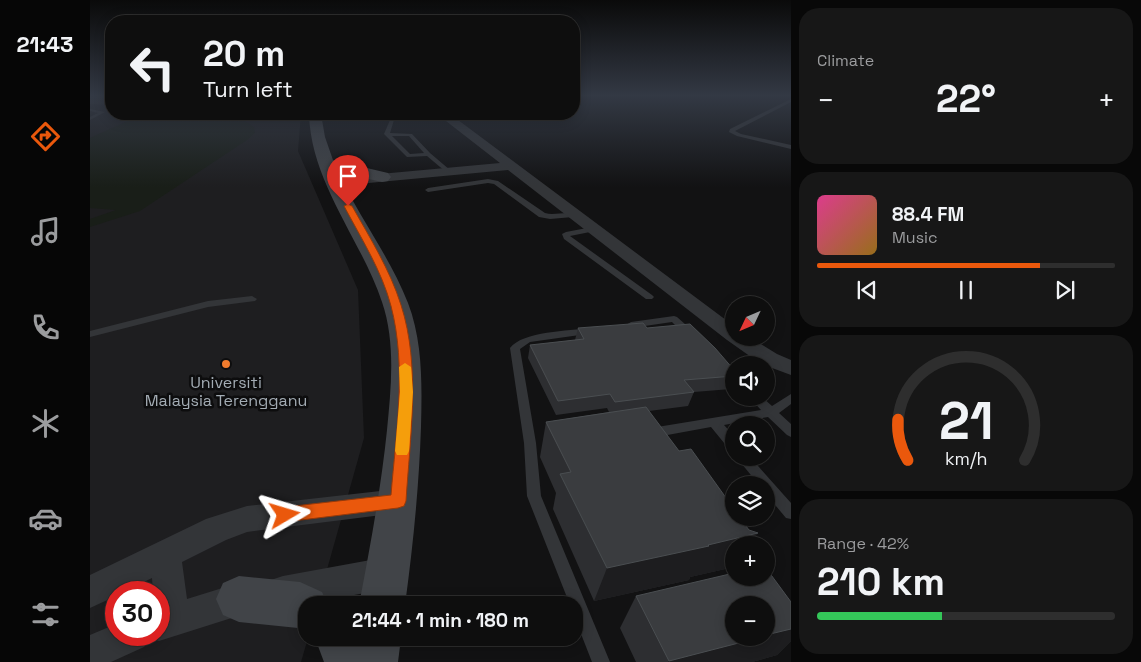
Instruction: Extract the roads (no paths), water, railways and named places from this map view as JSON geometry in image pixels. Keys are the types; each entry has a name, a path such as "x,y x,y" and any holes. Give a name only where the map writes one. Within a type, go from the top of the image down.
{"main road":[{"path":"316,126 326,163 385,276 396,306 403,340 406,392 398,501 385,589"},
{"path":"326,163 355,172 382,177"},
{"path":"342,194 357,192 382,177"},
{"path":"239,600 298,604"},
{"path":"342,646 349,662"},
{"path":"373,662 376,646"}],"street":[{"path":"459,126 508,166 725,329"},
{"path":"342,194 382,177 508,166"},
{"path":"749,346 769,359 791,368"},
{"path":"90,592 217,529 247,519 398,501"},
{"path":"166,554 166,581"},
{"path":"170,620 239,600 385,589"},
{"path":"90,653 106,646"}],"lane":[{"path":"386,134 389,126"},
{"path":"740,126 732,130 732,132 791,147"},
{"path":"386,134 409,156 428,154"},
{"path":"386,134 410,135 448,171"},
{"path":"428,190 488,181 496,182 542,215 550,217 574,215"},
{"path":"592,229 566,234 567,237 649,297"},
{"path":"90,334 208,304 252,299"},
{"path":"601,662 534,496 534,443 515,348 520,342 528,339 674,319 700,344"},
{"path":"663,450 647,434 772,412 791,398"},
{"path":"765,406 791,432"},
{"path":"715,423 725,435"},
{"path":"751,466 791,513"}],"place":[{"name":"Universiti Malaysia Terengganu","path":"226,364"}]}
